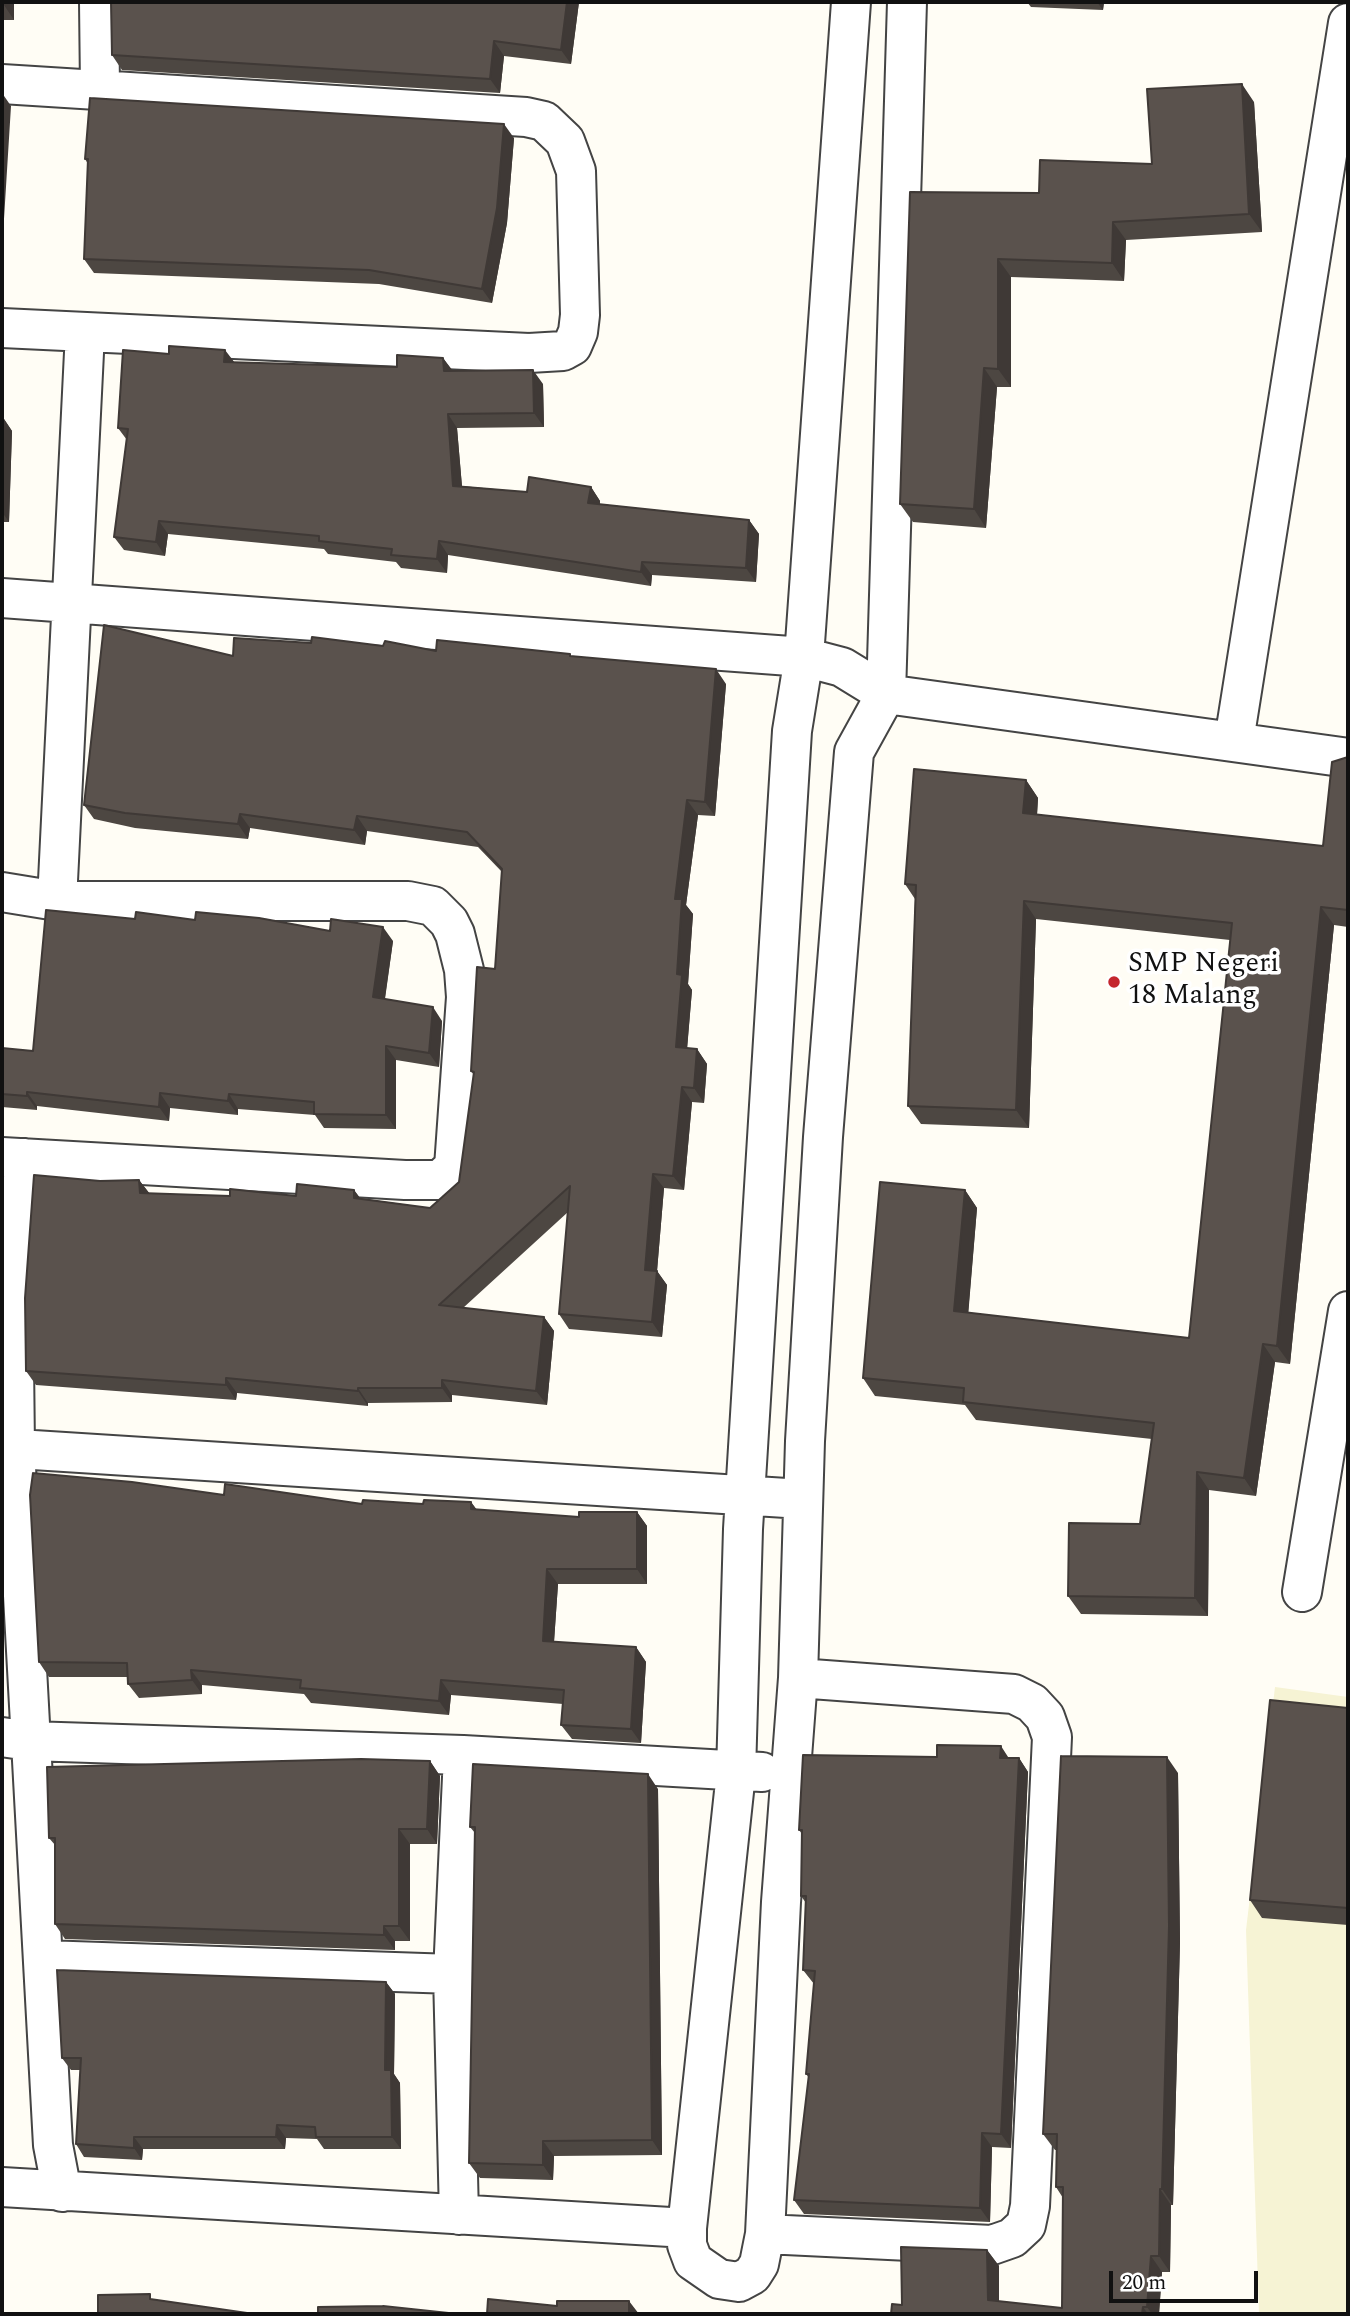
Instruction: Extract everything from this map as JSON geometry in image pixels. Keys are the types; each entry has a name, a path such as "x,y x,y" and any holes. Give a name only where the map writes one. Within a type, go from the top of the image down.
{"street":[{"path":"99,2 100,88"},
{"path":"851,2 804,657 792,731 743,1529 736,1773 687,2228 687,2245 693,2261 719,2278 739,2282 752,2275 759,2264 765,2234 780,1902 798,1678 802,1499 823,1137 854,752 886,694 907,2"},
{"path":"1234,741 1348,23"},
{"path":"2,84 100,88 526,117 544,121 565,141 576,171 580,314 578,332 572,346 563,351 529,354 2,328"},
{"path":"57,901 85,332"},
{"path":"2,598 804,657 842,667 886,694 1348,758"},
{"path":"2,892 57,901 408,901 433,906 449,922 464,970 466,997 454,1167 440,1180 405,1181 13,1158 8,1449 15,1739 43,1960 53,2145 62,2192"},
{"path":"1302,1592 1348,1311"},
{"path":"8,1449 802,1499"},
{"path":"765,2234 992,2245 1012,2238 1026,2225 1030,2206 1052,1737 1045,1717 1032,1703 1014,1694 798,1678"},
{"path":"15,1739 463,1755 736,1773 790,1772"},
{"path":"459,2215 453,1975 463,1755"},
{"path":"723,1898 780,1902"},
{"path":"43,1960 453,1975"},
{"path":"2,2187 687,2228"}],"shaded area":[{"path":"1275,1687 1348,1697 1348,2314 1259,2314 1246,1930"}],"building":[{"path":"111,2 567,2 561,50 494,41 490,79 112,55"},
{"path":"1242,84 1249,214 1113,222 1112,263 998,259 998,369 984,368 974,509 900,504 910,192 1039,193 1040,160 1152,164 1147,89"},
{"path":"90,98 504,124 497,208 482,289 369,270 84,259 88,159 85,159"},
{"path":"169,346 225,350 224,362 397,367 397,355 443,358 444,371 533,370 534,413 448,414 453,486 527,492 529,477 591,487 588,503 749,520 746,568 642,562 641,572 439,541 437,559 391,555 392,549 319,541 319,536 159,521 156,542 114,537 128,429 118,428 123,350 169,354"},
{"path":"104,625 233,656 234,638 311,643 312,637 383,646 385,641 436,651 437,640 570,656 716,669 705,802 687,800 675,899 682,899 677,974 682,975 676,1047 697,1049 694,1088 682,1087 673,1176 653,1174 645,1270 657,1271 652,1322 559,1314 570,1186 439,1305 544,1317 536,1391 442,1380 442,1388 358,1388 358,1391 226,1378 226,1385 26,1371 25,1298 34,1175 100,1181 139,1180 140,1193 230,1196 230,1189 296,1196 297,1184 354,1190 354,1198 430,1208 459,1182 474,1072 471,1071 477,967 495,969 502,869 467,832 357,816 354,830 240,814 238,824 125,813 84,805"},
{"path":"1348,757 1348,910 1321,907 1277,1346 1263,1344 1244,1478 1197,1472 1195,1598 1068,1596 1069,1523 1140,1524 1154,1423 963,1402 964,1388 863,1378 880,1182 965,1190 954,1311 1189,1338 1232,923 1024,901 1016,1110 908,1106 916,885 905,884 914,769 1026,780 1023,813 1323,846 1332,762"},
{"path":"46,910 135,919 136,912 195,920 196,912 259,918 330,931 331,919 383,927 373,997 433,1007 429,1053 386,1046 386,1115 314,1114 314,1102 229,1094 228,1101 160,1093 159,1107 27,1092 27,1096 2,1094 2,1048 33,1051"},
{"path":"33,1473 132,1482 224,1495 225,1484 362,1504 363,1500 423,1504 424,1500 471,1502 471,1509 579,1517 579,1512 637,1512 637,1569 547,1569 543,1641 636,1647 631,1729 561,1725 564,1690 441,1680 439,1701 300,1688 301,1680 191,1670 192,1680 128,1684 127,1663 39,1662 30,1495"},
{"path":"1270,1700 1348,1708 1348,1908 1250,1900"},
{"path":"937,1745 1001,1746 1000,1758 1019,1758 1001,2134 982,2133 980,2208 794,2200 809,2074 806,2074 815,1971 803,1970 806,1896 801,1896 802,1830 799,1830 803,1755 937,1757"},
{"path":"1061,1756 1167,1757 1169,1926 1162,2189 1159,2256 1151,2256 1147,2307 1143,2307 1142,2314 891,2314 892,2304 902,2305 901,2247 987,2250 988,2300 1062,2308 1063,2187 1056,2187 1057,2134 1043,2134"},
{"path":"361,1759 430,1761 427,1829 399,1829 399,1926 384,1926 384,1935 55,1924 55,1838 49,1838 47,1767"},
{"path":"473,1764 648,1774 652,2140 543,2141 543,2165 469,2163 475,1827 470,1827"},
{"path":"57,1970 386,1982 385,2070 391,2070 392,2137 316,2137 315,2127 277,2125 276,2137 134,2137 134,2148 76,2144 81,2058 62,2058"},
{"path":"150,2294 150,2299 254,2314 98,2314 98,2295"},
{"path":"488,2299 557,2306 557,2301 629,2301 629,2314 487,2314"},
{"path":"383,2306 458,2314 318,2314 318,2307"}],"place":[{"name":"SMP Negeri 18 Malang","path":"1114,982"}]}
